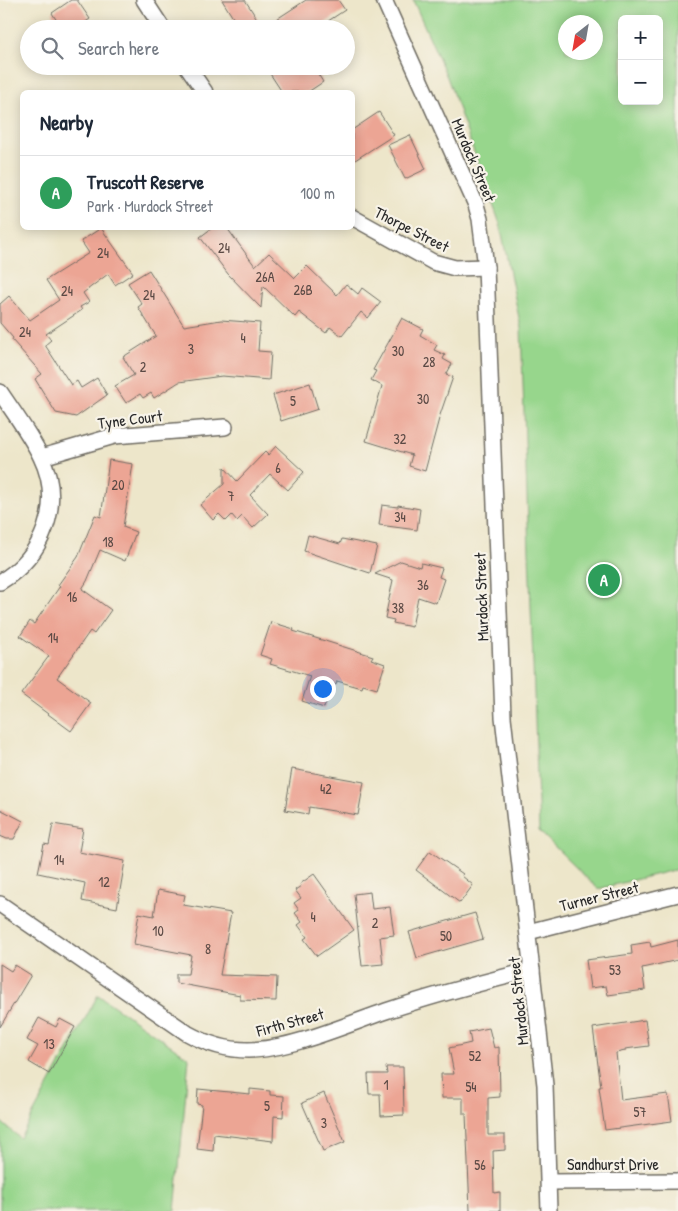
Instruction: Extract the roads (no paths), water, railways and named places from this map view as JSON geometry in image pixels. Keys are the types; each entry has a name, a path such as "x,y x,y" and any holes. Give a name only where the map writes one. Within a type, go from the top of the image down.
{"street":[{"path":"144,0 157,20"},
{"name":"Murdock Street","path":"384,0 476,205 481,228 486,266 503,716 545,1085 550,1211"},
{"path":"193,75 204,90"},
{"name":"Thorpe Street","path":"355,220 438,264 456,268 486,266"},
{"path":"0,392 42,457 47,473 50,499 49,513 42,539 28,560 18,570 0,582"},
{"name":"Tyne Court","path":"42,457 114,436 225,427"},
{"name":"Turner Street","path":"528,932 678,894"},
{"name":"Firth Street","path":"0,904 187,1033 199,1040 230,1049 248,1050 277,1047 426,998 532,970"},
{"name":"Sandhurst Drive","path":"549,1182 678,1182"}],"place":[{"name":"Truscott Reserve","path":"604,580"}]}
